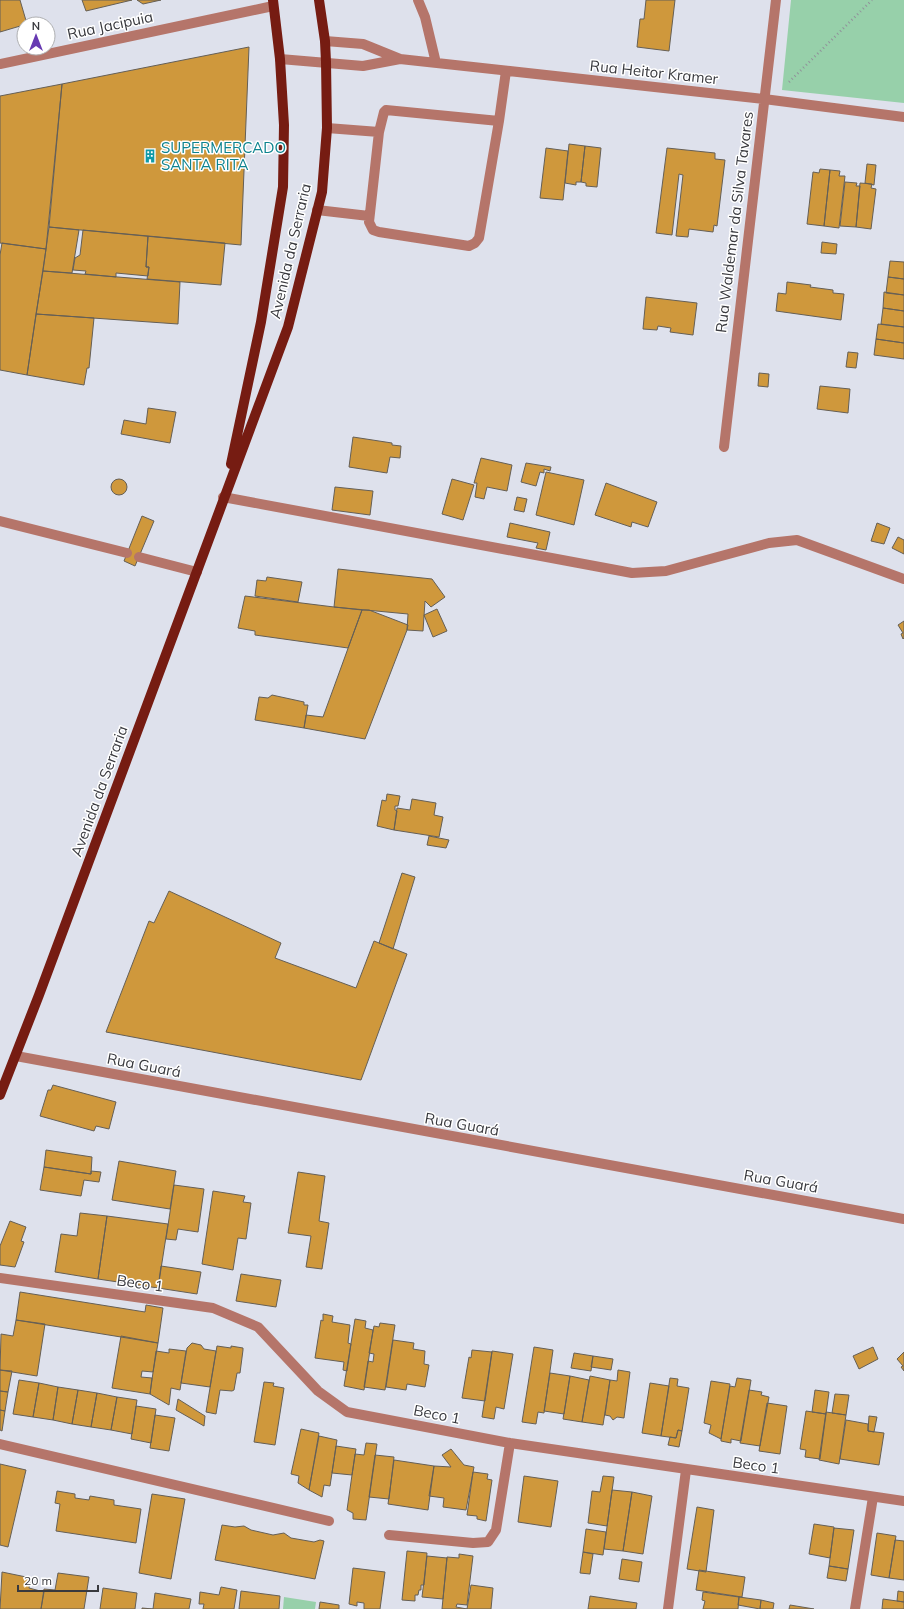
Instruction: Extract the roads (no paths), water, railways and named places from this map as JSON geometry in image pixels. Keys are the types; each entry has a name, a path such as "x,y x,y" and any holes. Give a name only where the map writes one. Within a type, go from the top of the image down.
{"main road":[{"name":"Avenida da Serraria","path":"0,1094 16,1056 197,572 223,497 288,327 322,192 327,128 326,62 325,41 318,0"},
{"name":"Avenida da Serraria","path":"223,497 262,322 283,187 284,126 280,58 273,3"}],"street":[{"path":"418,0 425,17 436,62"},
{"name":"Rua Waldemar da Silva Tavares","path":"724,447 776,0"},
{"name":"Rua Jacipuia","path":"0,64 273,3"},
{"name":"Rua Heitor Kramer","path":"325,41 363,44 400,58 764,99 904,117"},
{"name":"Rua Heitor Kramer","path":"280,58 363,66 400,58"},
{"path":"499,122 386,110 382,114 379,132 368,222 373,230 469,246 475,243 479,238 499,122 506,70"},
{"path":"327,128 379,132"},
{"path":"317,210 369,216"},
{"path":"223,497 632,572 666,571 769,543 797,540 904,579"},
{"path":"0,521 127,554"},
{"path":"139,558 197,572"},
{"name":"Rua Guará","path":"16,1056 904,1219"},
{"name":"Beco 1","path":"0,1278 213,1308 258,1327 318,1391 347,1412 510,1443 904,1501"},
{"path":"388,1535 473,1543 488,1542 496,1530 510,1443"},
{"path":"0,1444 329,1521"},
{"path":"668,1609 686,1470"},
{"path":"855,1609 872,1497"}],"place":[{"name":"SUPERMERCADO SANTA RITA","path":"150,156"}]}
